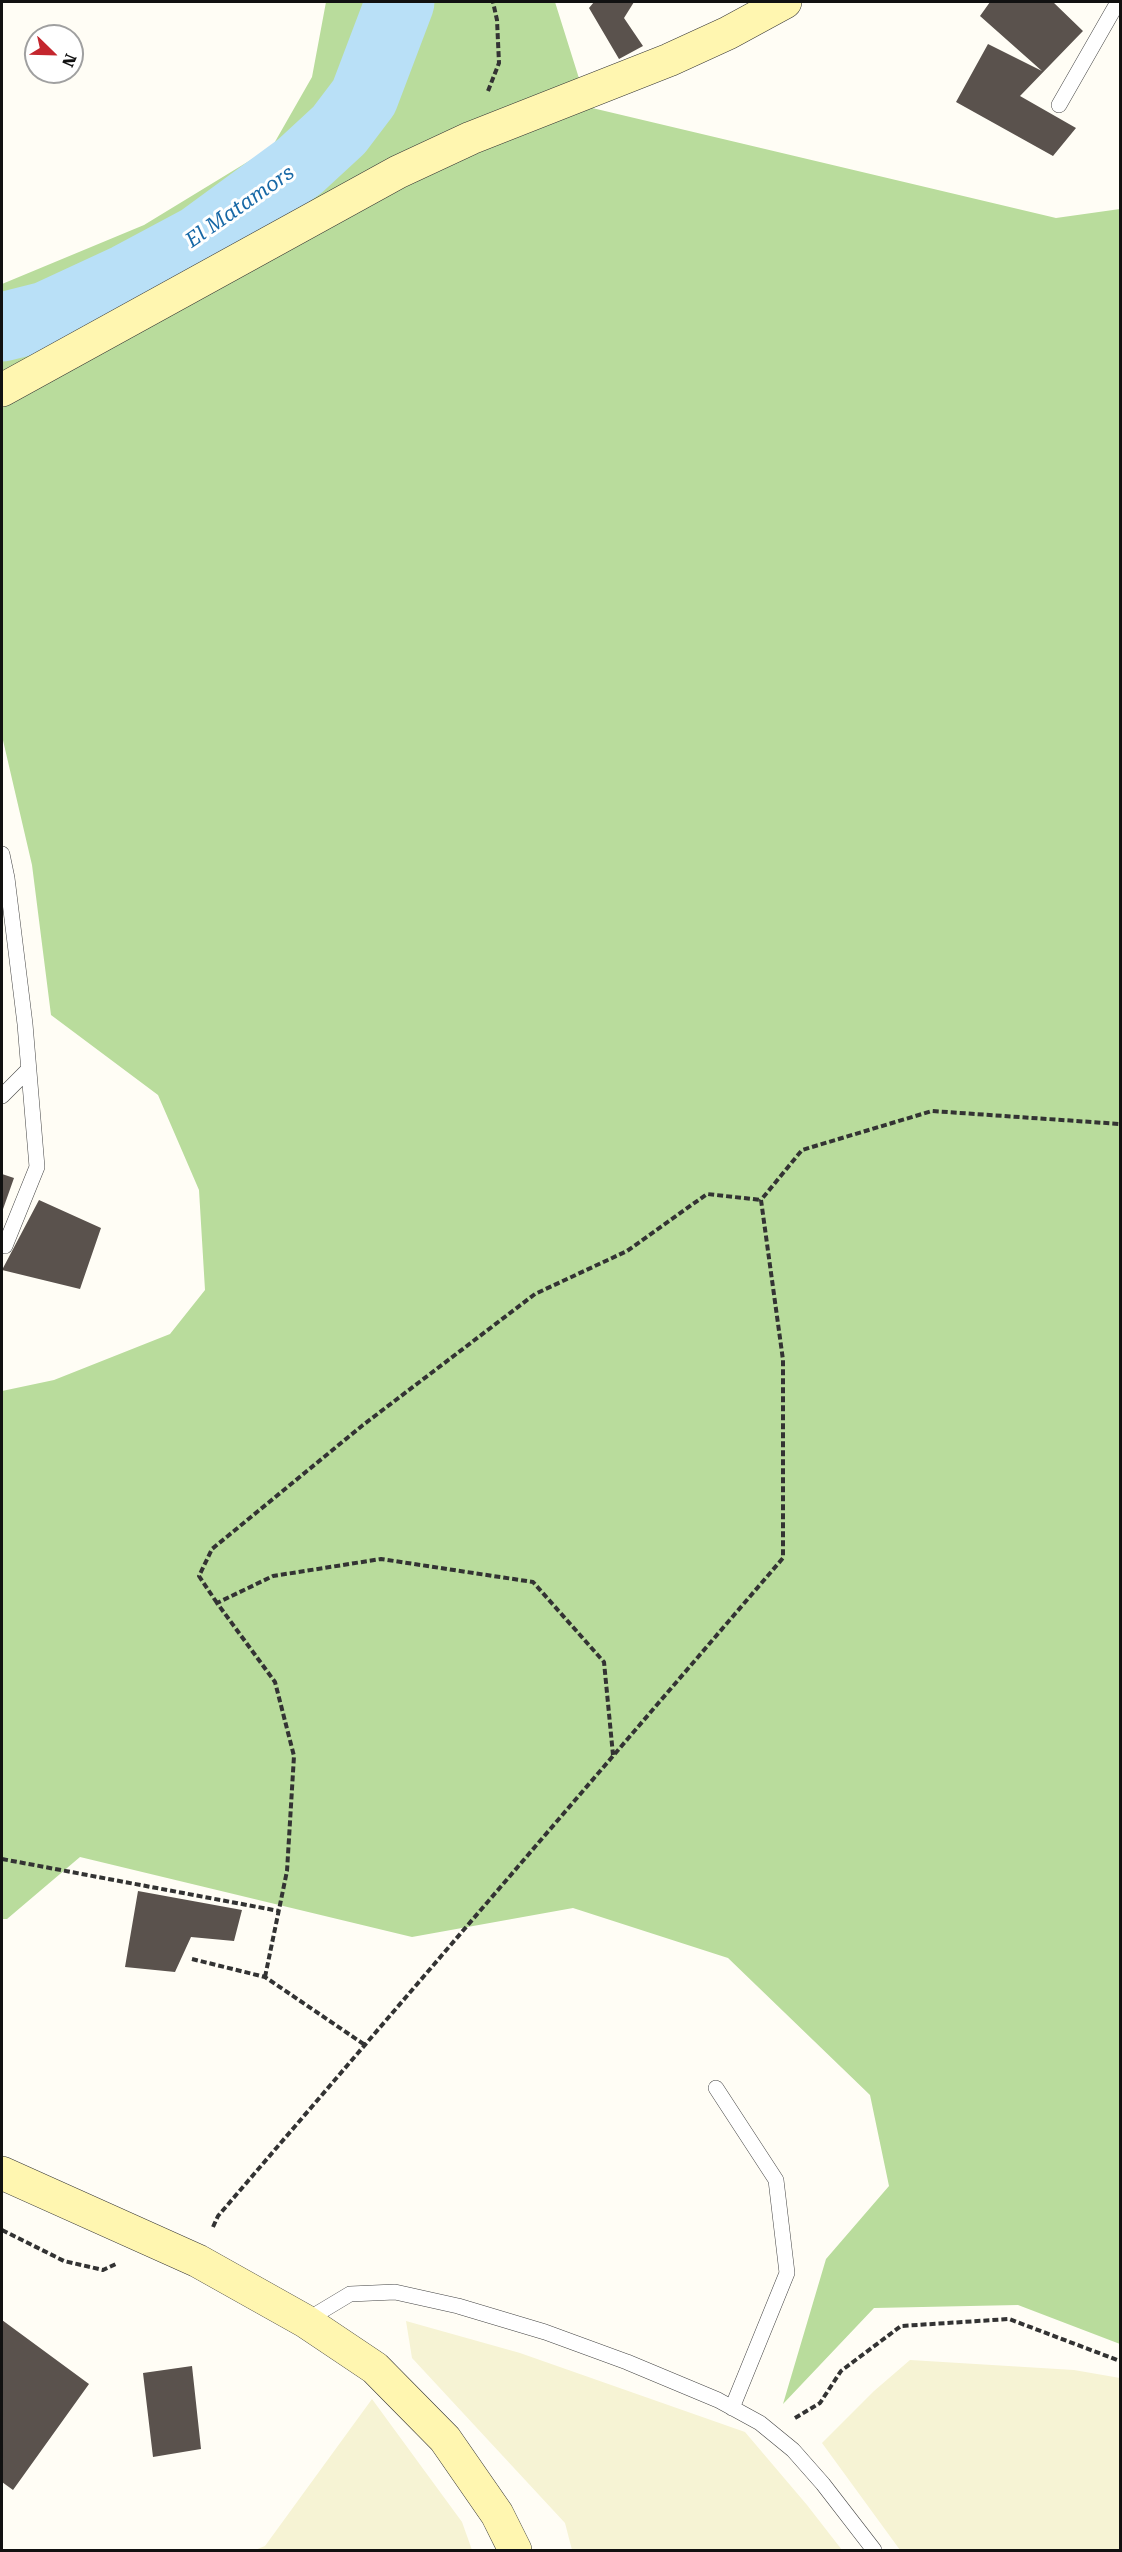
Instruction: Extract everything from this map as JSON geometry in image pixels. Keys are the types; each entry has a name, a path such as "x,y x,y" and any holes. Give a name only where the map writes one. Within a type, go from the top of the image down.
{"street":[{"path":"2,390 398,172 471,138 669,60 728,33 785,2"},
{"path":"2,2173 198,2261 305,2321 375,2368 445,2439 497,2514 515,2550"}],"lane":[{"path":"1059,105 1118,2"},
{"path":"2,854 7,878 37,1167 5,1246"},
{"path":"2,1096 28,1070"},
{"path":"716,2088 776,2180 787,2273 732,2408"},
{"path":"305,2321 350,2294 395,2292 458,2306 545,2332 627,2362 732,2408 771,2432 794,2450 874,2550"}],"path":[{"path":"471,138 499,63 497,20 493,2"},
{"path":"198,2261 218,2216 783,1558 783,1359 760,1200 802,1150 932,1111 1120,1124"},
{"path":"265,1977 287,1871 294,1755 275,1682 199,1576 212,1549 363,1425 535,1294 627,1251 707,1194 760,1200"},
{"path":"217,1603 273,1576 381,1559 533,1582 604,1662 613,1756"},
{"path":"2,1859 279,1911"},
{"path":"192,1959 265,1977 365,2045"},
{"path":"2,2230 64,2261 103,2270 123,2261 143,2237"},
{"path":"771,2432 820,2403 841,2370 902,2326 1009,2319 1120,2361"}],"shaded area":[{"path":"406,2321 520,2353 745,2432 842,2550 572,2550 565,2523 412,2358"},
{"path":"910,2360 1074,2370 1120,2378 1120,2550 900,2550 822,2443 874,2391"},
{"path":"372,2399 462,2522 472,2550 255,2550 265,2546"}],"green space":[{"path":"326,2 555,2 588,107 1056,218 1120,209 1120,2344 1018,2305 874,2308 783,2404 826,2259 889,2186 870,2095 728,1958 573,1908 412,1937 80,1857 7,1919 2,1919 2,1391 54,1380 170,1334 205,1290 199,1190 158,1095 51,1015 32,865 2,736 2,284 144,225 272,147 312,77"}],"building":[{"path":"594,2 634,2 624,18 643,46 619,59 589,8"},
{"path":"990,2 1053,2 1083,31 1020,96 1076,128 1053,156 956,102 988,44 1042,71 980,16"},
{"path":"2,1174 14,1178 2,1212"},
{"path":"39,1200 101,1228 80,1289 2,1270"},
{"path":"138,1891 242,1910 234,1941 191,1937 175,1972 125,1967"},
{"path":"2,2320 89,2384 13,2490 2,2482"},
{"path":"192,2366 201,2449 153,2457 143,2373"}],"waterway":[{"name":"El Matamors","path":"2,327 46,316 128,278 199,240 300,166 339,130 364,97 400,2"}]}
